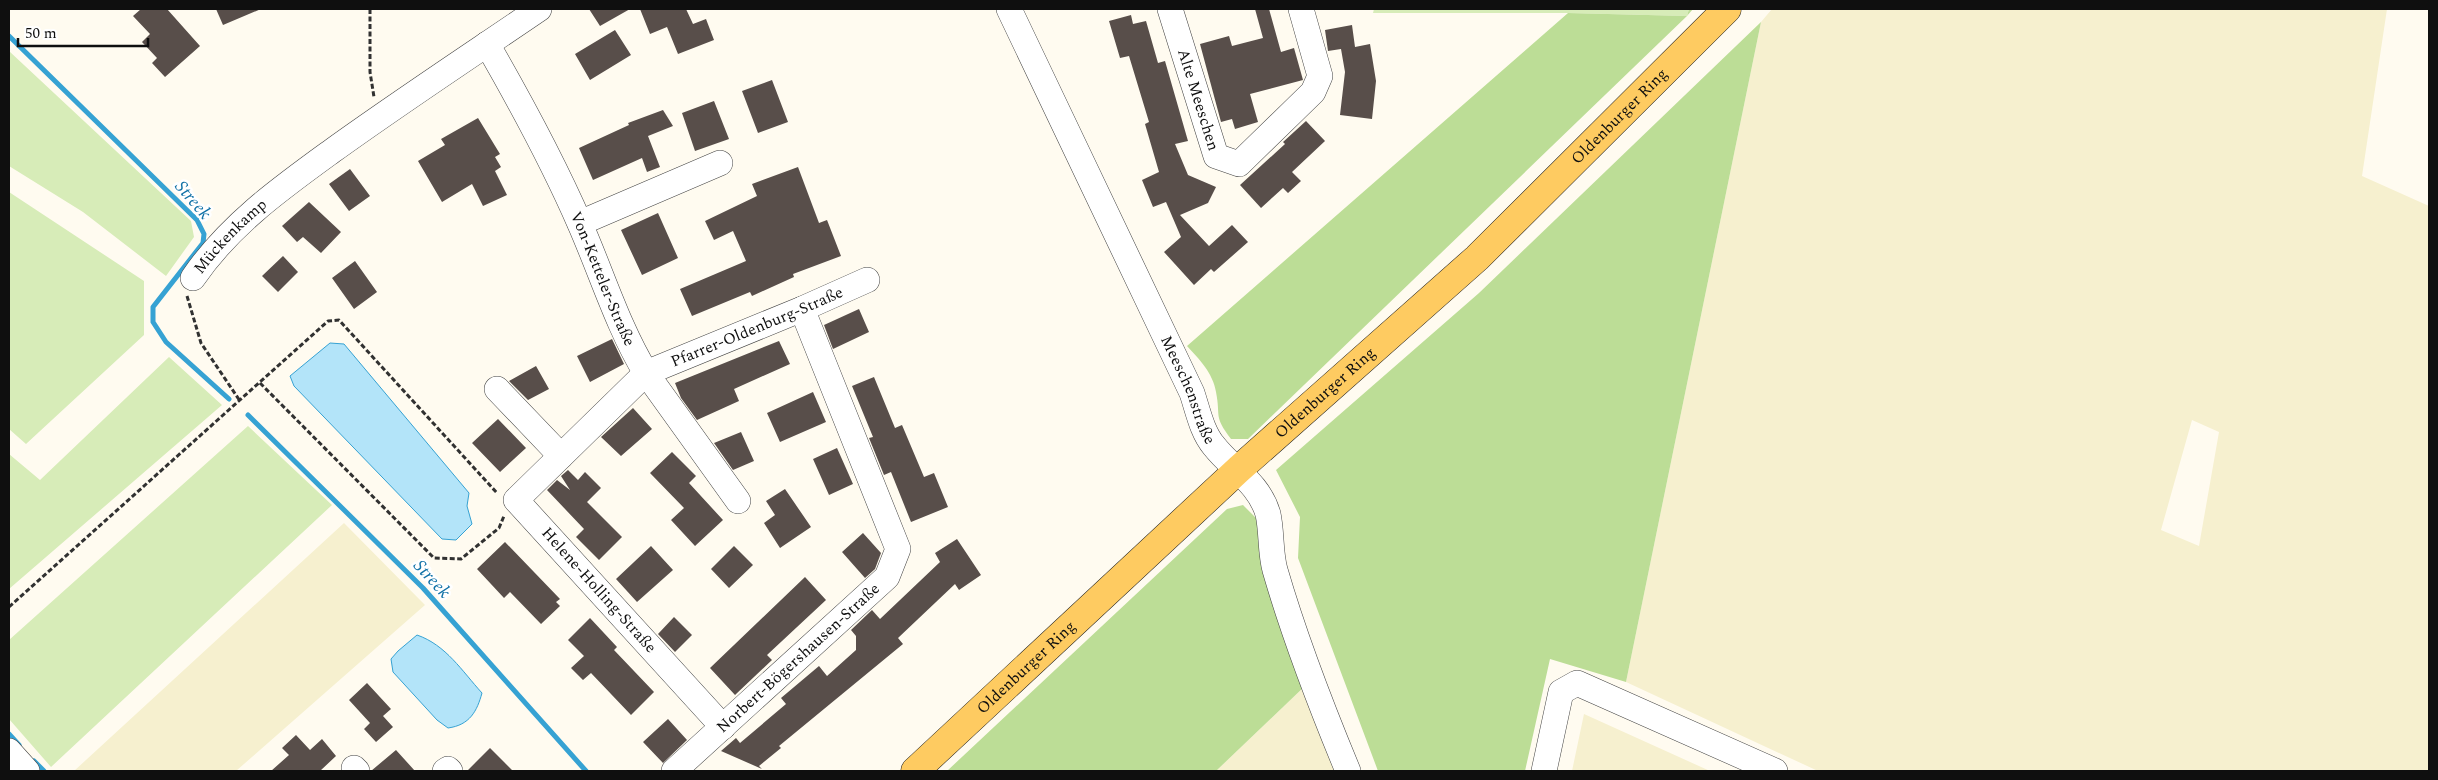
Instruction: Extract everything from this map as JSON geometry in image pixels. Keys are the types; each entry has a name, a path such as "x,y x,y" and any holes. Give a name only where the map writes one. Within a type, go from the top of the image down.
{"main road":[{"name":"Oldenburger Ring","path":"915,771 1239,469 1477,258 1727,9"}],"street":[{"name":"Mückenkamp","path":"192,278 207,258 263,201 380,116 539,9"},
{"name":"Meeschenstraße","path":"1009,9 1192,393 1204,429 1213,446 1239,469 1256,490 1268,513 1275,568 1293,627 1322,710 1348,771"},
{"name":"Alte Meeschen","path":"1170,9 1216,156 1239,164 1313,92 1320,76 1301,9"},
{"name":"Von-Ketteler-Straße","path":"487,44 545,147 580,223 632,351 738,501"},
{"path":"580,223 720,163"},
{"name":"Pfarrer-Oldenburg-Straße","path":"646,373 802,310 868,280"},
{"name":"Norbert-Bögershausen-Straße","path":"674,771 887,577 898,549 802,310"},
{"path":"512,503 646,373"},
{"path":"497,389 561,456"},
{"name":"Helene-Holling-Straße","path":"512,503 723,727"},
{"path":"1544,771 1561,692 1577,683 1775,771"},
{"path":"9,751 27,771"},
{"path":"445,771 448,769 450,771"}],"path":[{"path":"370,9 370,72 374,100 380,116"},
{"name":"Mückenkamp","path":"192,278 187,299 201,343 240,401"},
{"path":"9,607 328,321 339,320 512,503 499,528 461,559 434,558 260,383"}],"shaded area":[{"path":"1772,9 2387,9 2362,176 2429,206 2429,771 1818,771 1626,682 1761,22","holes":["2192,420 2219,432 2199,546 2161,530"]},
{"path":"344,523 425,605 236,771 74,771"},
{"path":"1306,685 1335,771 1216,771"},
{"path":"1584,714 1710,771 1572,771"}],"green space":[{"path":"1374,9 1689,9 1687,16 1568,13 1373,13"},
{"path":"1568,13 1687,16 1248,439 1231,439 1220,420 1212,379 1205,367 1187,346"},
{"path":"1761,22 1626,682 1550,659 1525,771 1378,771 1298,558 1300,517 1276,470 1479,293"},
{"path":"9,51 191,221 194,237 166,276 83,212 9,166"},
{"path":"9,192 144,281 144,335 26,444 9,429"},
{"path":"169,357 222,405 9,589 9,454 40,480"},
{"path":"248,426 332,505 51,767 9,719 9,640"},
{"path":"1243,505 1256,518 1306,685 1216,771 947,771 1227,509"}],"water":[{"path":"330,343 344,344 469,493 467,506 472,524 456,540 442,539 294,386 290,376"},
{"path":"417,635 437,645 445,652 482,693 475,711 462,724 448,728 437,720 393,672 391,659"}],"building":[{"path":"141,9 167,9 200,46 165,77 152,63 157,58 142,42 150,34 133,16"},
{"path":"216,9 261,9 223,25"},
{"path":"589,9 630,9 600,26"},
{"path":"640,9 686,9 693,24 706,19 714,40 678,54 667,27 650,34"},
{"path":"1255,9 1269,9 1281,52 1294,48 1303,80 1250,94 1258,122 1235,129 1232,119 1221,122 1200,44 1229,36 1232,46 1263,38"},
{"path":"1131,15 1133,24 1146,21 1158,63 1165,61 1188,141 1175,144 1188,175 1216,187 1208,203 1180,215 1209,246 1232,225 1248,242 1214,272 1211,269 1194,285 1164,252 1181,237 1166,202 1153,207 1142,180 1159,172 1145,124 1149,122 1129,56 1120,58 1109,21"},
{"path":"1352,25 1355,47 1370,44 1376,81 1372,119 1340,115 1345,72 1341,49 1328,51 1325,30"},
{"path":"615,30 631,55 590,80 575,54"},
{"path":"772,80 788,122 758,133 742,91"},
{"path":"714,101 729,139 695,151 682,113"},
{"path":"663,110 673,126 648,136 660,167 647,172 642,158 593,180 579,148 629,125 628,123"},
{"path":"478,118 500,154 495,157 501,167 495,171 507,195 483,206 472,184 442,202 418,161 445,145 441,139"},
{"path":"1306,121 1325,141 1292,172 1301,181 1288,193 1283,188 1261,208 1240,185 1285,144 1283,142"},
{"path":"798,167 819,223 827,220 841,256 793,274 794,277 752,296 750,292 692,316 680,289 746,261 733,231 714,240 705,221 757,196 752,184"},
{"path":"350,169 370,196 349,211 329,184"},
{"path":"309,202 341,232 321,253 303,237 297,242 282,226"},
{"path":"658,213 678,258 642,275 621,230"},
{"path":"283,256 298,272 278,292 262,276"},
{"path":"355,261 377,292 354,309 332,278"},
{"path":"859,309 869,332 833,349 824,325"},
{"path":"612,339 624,364 590,382 577,356"},
{"path":"779,341 790,364 734,389 739,401 697,420 681,398 675,383"},
{"path":"536,366 549,389 528,400 509,381"},
{"path":"874,377 895,428 902,425 924,477 934,473 948,507 911,522 891,472 884,475 869,438 873,437 852,386"},
{"path":"813,392 826,422 780,442 767,413"},
{"path":"633,408 652,429 621,456 601,437"},
{"path":"498,419 526,448 500,472 472,443"},
{"path":"741,432 754,461 733,470 714,443"},
{"path":"837,448 853,484 829,495 813,459"},
{"path":"672,452 696,476 689,483 723,520 695,546 671,520 684,508 650,473"},
{"path":"568,470 578,480 585,472 601,488 587,502 622,537 599,560 576,537 584,529 547,490 557,480 570,490 561,476"},
{"path":"785,489 811,527 780,548 764,523 775,515 766,501"},
{"path":"863,533 881,553 875,569 865,578 842,552"},
{"path":"957,539 981,575 959,590 955,584 898,638 903,644 779,746 781,748 759,766 762,769 721,751 736,738 740,743 786,704 781,698 819,666 827,676 856,650 856,636 851,630 872,610 880,619 940,562 935,553"},
{"path":"505,542 560,599 556,602 560,606 541,624 510,592 504,598 477,569"},
{"path":"651,546 673,570 637,602 616,579"},
{"path":"734,546 753,565 729,588 711,569"},
{"path":"805,577 826,600 767,655 772,660 735,695 710,668"},
{"path":"674,617 692,635 675,652 658,634"},
{"path":"590,618 617,647 614,650 654,692 631,715 591,673 583,680 571,668 584,656 568,640"},
{"path":"367,683 391,709 383,716 393,727 376,742 364,729 370,723 349,700"},
{"path":"668,719 687,740 663,763 643,742"},
{"path":"296,735 310,750 322,739 336,756 320,771 271,771 289,755 282,748"},
{"path":"490,748 513,771 467,771"},
{"path":"396,750 415,771 371,771"}],"waterway":[{"name":"Streek","path":"9,36 197,220 204,234 203,243 153,307 153,322 166,342 229,399"},
{"name":"Streek","path":"248,415 423,588 586,771"},
{"path":"9,734 19,745"},
{"path":"34,761 44,771"}]}
